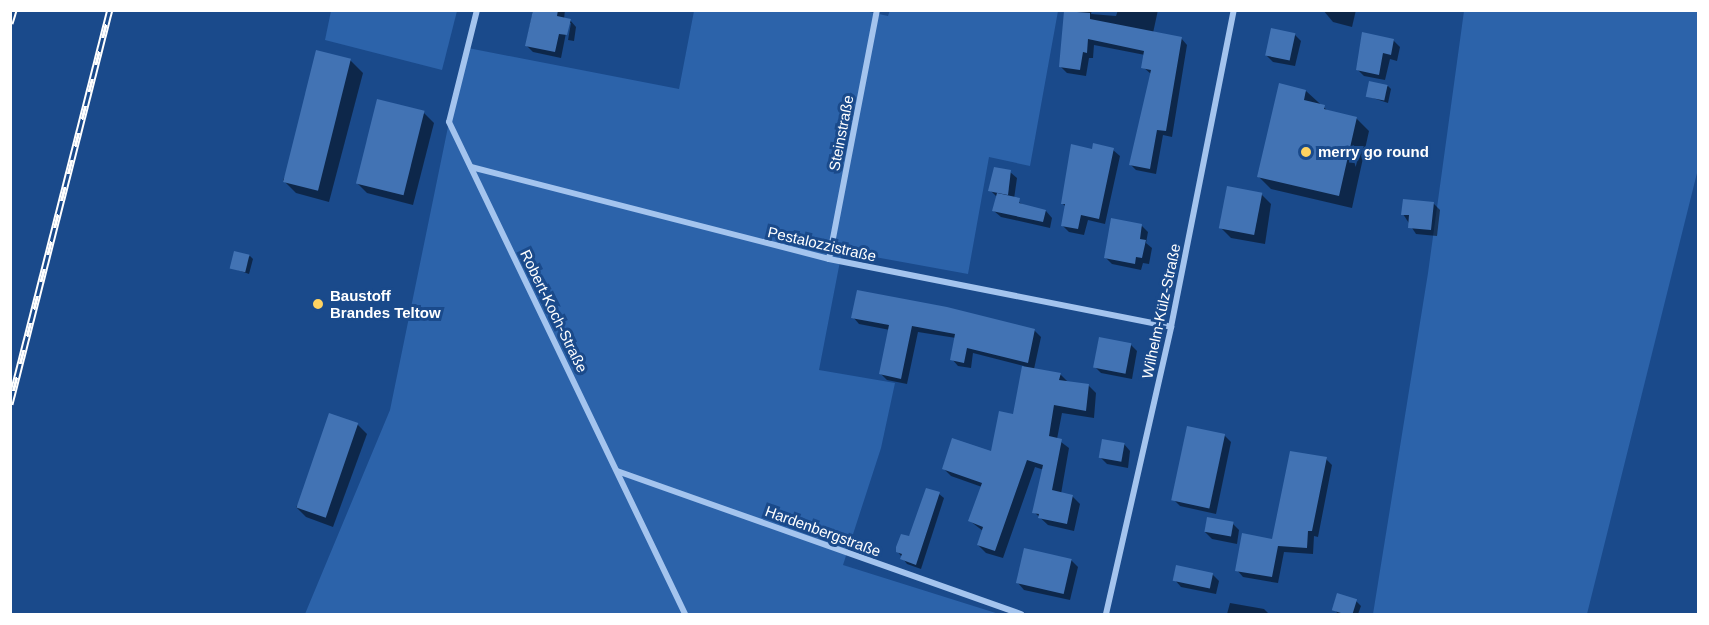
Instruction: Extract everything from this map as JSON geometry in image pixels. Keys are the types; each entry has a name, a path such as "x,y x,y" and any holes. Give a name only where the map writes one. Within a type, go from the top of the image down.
{"street":[{"name":"Robert-Koch-Straße","path":"477,10 449,122 685,615"},
{"name":"Steinstraße","path":"829,260 877,10"},
{"name":"Wilhelm-Külz-Straße","path":"1106,615 1171,327 1234,10"},
{"name":"Pestalozzistraße","path":"471,167 829,260 1171,327"},
{"name":"Hardenbergstraße","path":"617,471 1021,615"}],"shaded area":[{"path":"860,10 888,16 890,10 1058,11 1030,166 989,157 968,274 842,251 819,370 895,383 881,448 843,565 999,614 305,614 390,410 449,122 468,48 679,89 694,11"},
{"path":"331,11 457,11 442,70 325,40"},
{"path":"1464,11 1698,11 1698,169 1587,614 1373,614 1428,273"}],"building":[{"path":"533,10 558,10 557,16 571,19 567,35 559,34 555,52 525,46"},
{"path":"1064,11 1090,13 1090,19 1182,37 1166,131 1157,130 1150,169 1129,165 1151,70 1141,68 1144,51 1088,39 1087,53 1083,52 1080,70 1059,67"},
{"path":"1271,28 1295,33 1290,61 1265,55"},
{"path":"1362,32 1394,39 1391,55 1383,53 1379,75 1356,70"},
{"path":"316,50 351,59 318,191 283,182"},
{"path":"1369,81 1388,85 1384,101 1366,97"},
{"name":"merry go round","path":"1279,83 1306,90 1304,100 1325,105 1324,109 1357,117 1339,196 1257,177"},
{"path":"377,99 425,111 403,195 356,183"},
{"path":"1093,143 1114,148 1099,219 1081,215 1078,229 1061,226 1065,204 1061,204 1071,144 1092,149"},
{"path":"994,167 1011,170 1008,195 988,191"},
{"path":"1227,186 1262,193 1254,235 1219,228"},
{"path":"997,193 1020,198 1019,203 1046,210 1043,222 992,211"},
{"path":"1403,199 1434,202 1431,230 1408,228 1409,215 1401,215"},
{"path":"1111,218 1142,224 1140,239 1146,240 1142,258 1136,257 1135,264 1104,258"},
{"path":"234,251 250,255 245,272 230,268"},
{"path":"857,290 947,307 1035,329 1028,363 967,348 964,363 950,360 955,334 912,326 901,379 879,374 889,325 851,318"},
{"path":"1099,337 1131,343 1125,374 1093,367"},
{"path":"1022,366 1061,373 1059,380 1089,384 1086,411 1054,405 1049,436 1062,439 1052,490 1073,495 1067,524 1038,518 1039,514 1032,513 1043,465 1027,460 995,551 977,545 983,527 968,521 982,483 942,469 952,438 991,451 999,411 1013,414"},
{"path":"329,413 358,423 326,518 296,508"},
{"path":"1187,426 1225,434 1209,508 1171,500"},
{"path":"1102,439 1125,443 1121,462 1099,458"},
{"path":"1290,451 1327,457 1312,531 1308,531 1307,548 1278,546 1272,577 1235,571 1242,533 1272,539"},
{"path":"926,488 940,492 916,565 900,559 902,554 896,552 896,547 901,534 909,536"},
{"path":"1207,517 1234,522 1231,536 1204,532"},
{"path":"1024,548 1072,559 1064,594 1016,583"},
{"path":"1176,565 1213,573 1210,589 1173,581"},
{"path":"1337,593 1357,599 1353,614 1332,610"}],"railway":[{"path":"10,23 14,10"},
{"path":"10,404 110,10"}],"place":[{"name":"merry go round","path":"1306,152"},
{"name":"Baustoff Brandes Teltow","path":"318,304"}]}
